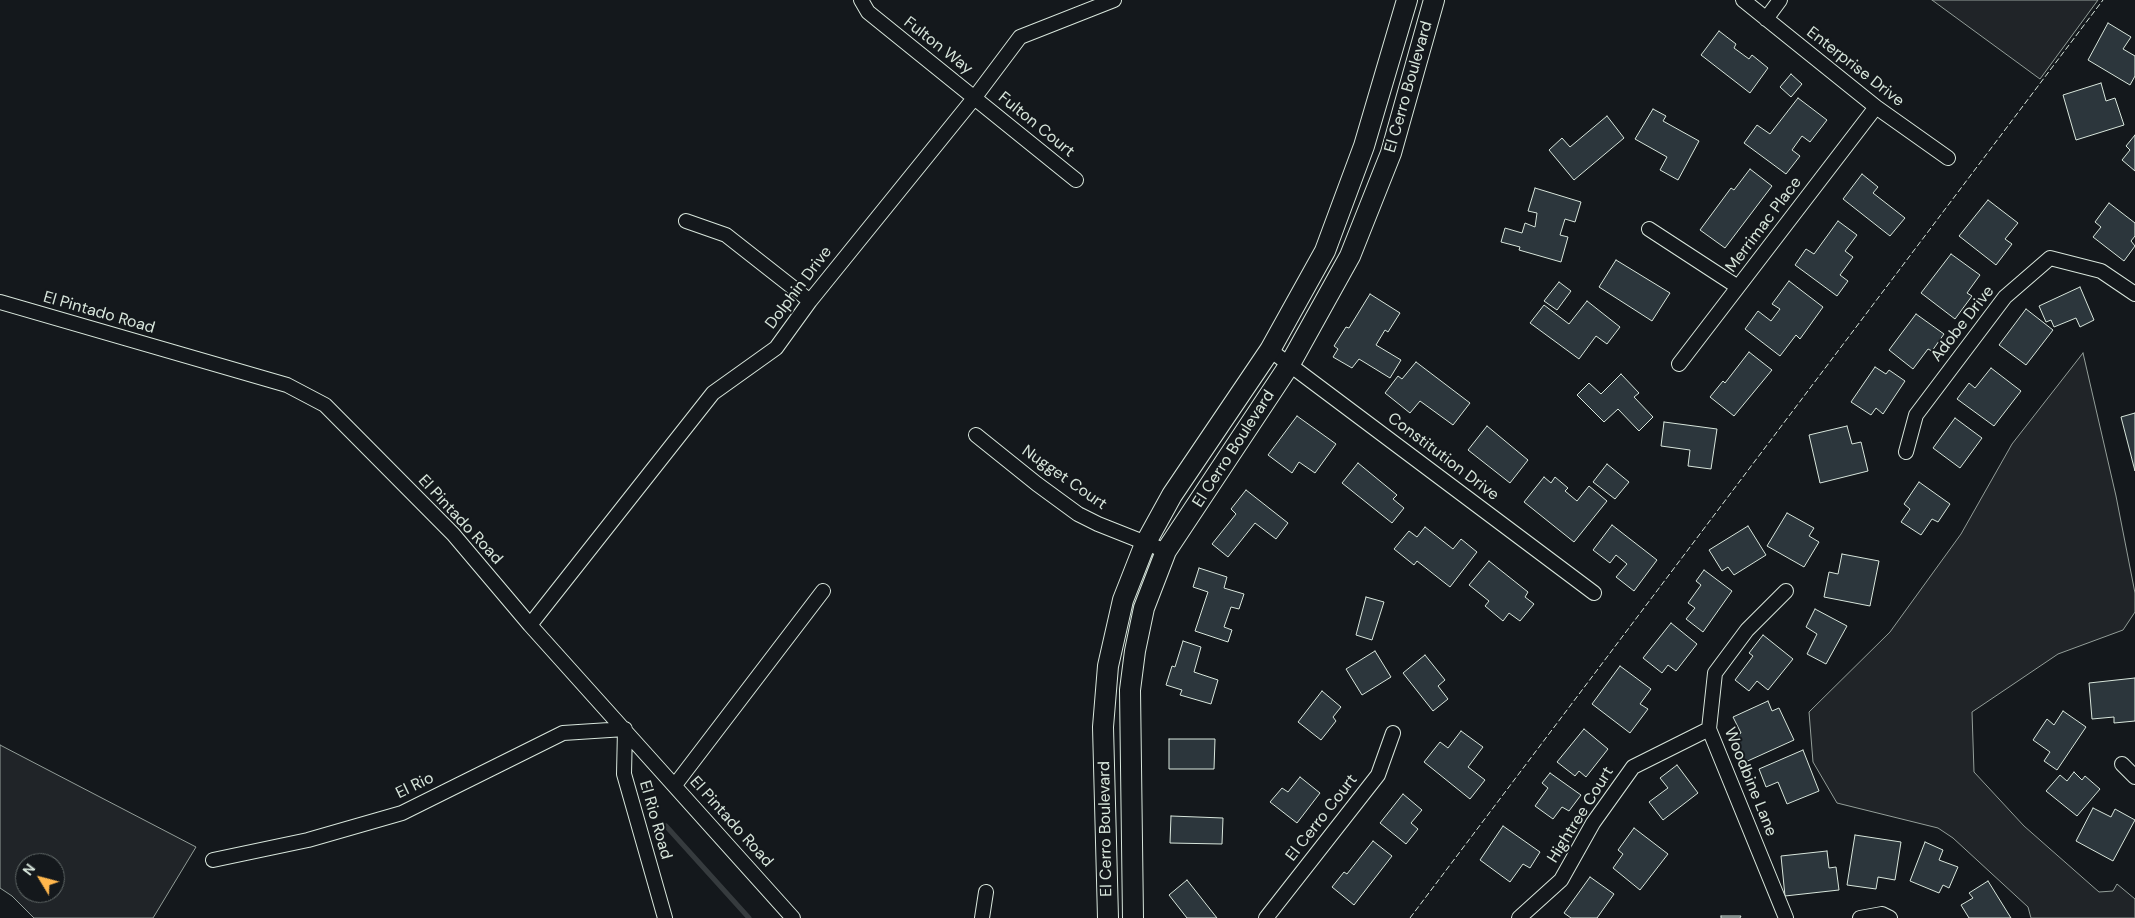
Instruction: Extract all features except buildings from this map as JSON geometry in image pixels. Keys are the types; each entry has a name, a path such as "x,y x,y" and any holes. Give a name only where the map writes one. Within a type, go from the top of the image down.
{"street":[{"name":"Fulton Way","path":"861,0 868,12 975,97"},
{"name":"Dolphin Drive","path":"530,625 713,393 776,348 810,300 975,97 1020,37 1114,0"},
{"name":"El Cerro Boulevard","path":"1108,918 1103,727 1108,666 1123,600 1145,544 1172,495 1270,350 1325,251 1364,146 1407,0"},
{"name":"El Cerro Boulevard","path":"1133,918 1130,690 1135,651 1144,608 1166,552 1290,364 1346,263 1372,204 1391,153 1434,0"},
{"name":"Enterprise Drive","path":"1743,0 1876,107 1948,158"},
{"path":"1766,19 1780,0"},
{"name":"Fulton Court","path":"975,97 1076,180"},
{"name":"Merrimac Place","path":"1678,364 1876,107"},
{"path":"686,221 726,236 810,300"},
{"path":"1649,229 1738,287"},
{"name":"Adobe Drive","path":"1906,452 1916,415 2005,296 2050,258 2100,272 2135,294"},
{"name":"El Pintado Road","path":"0,302 287,385 325,405 453,534 530,625 794,918"},
{"name":"Constitution Drive","path":"1270,350 1594,593"},
{"name":"Nugget Court","path":"976,435 1078,514 1166,552"},
{"path":"675,785 823,591"},
{"name":"Woodbine Lane","path":"1786,591 1747,630 1715,673 1708,729 1786,918"},
{"name":"El Rio","path":"213,860 308,840 402,813 563,733 625,729"},
{"name":"El Rio Road","path":"625,729 624,774 665,918"},
{"name":"Hightree Court","path":"1519,918 1561,880 1593,823 1633,767 1708,729"},
{"name":"El Cerro Court","path":"1266,918 1378,775 1393,733"},
{"path":"2122,764 2135,777"},
{"path":"982,918 986,892"},
{"path":"1860,918 1882,914 1890,918"}],"shaded area":[{"path":"1932,0 2098,0 2040,79"},
{"path":"2083,353 2116,496 2135,593 2135,612 2123,630 2058,654 1972,712 1974,772 2024,826 2099,892 2113,891 2117,884 2135,899 2135,918 2031,918 2028,907 1953,838 1938,828 1837,803 1813,762 1809,712 1890,632 1961,534 2012,444"},
{"path":"0,745 196,847 153,918 34,918 19,903 65,903 65,853 15,853 15,899 0,888"}],"waterway":[{"path":"666,826 749,918"}],"fence":[{"path":"1410,918 2103,0"}]}
